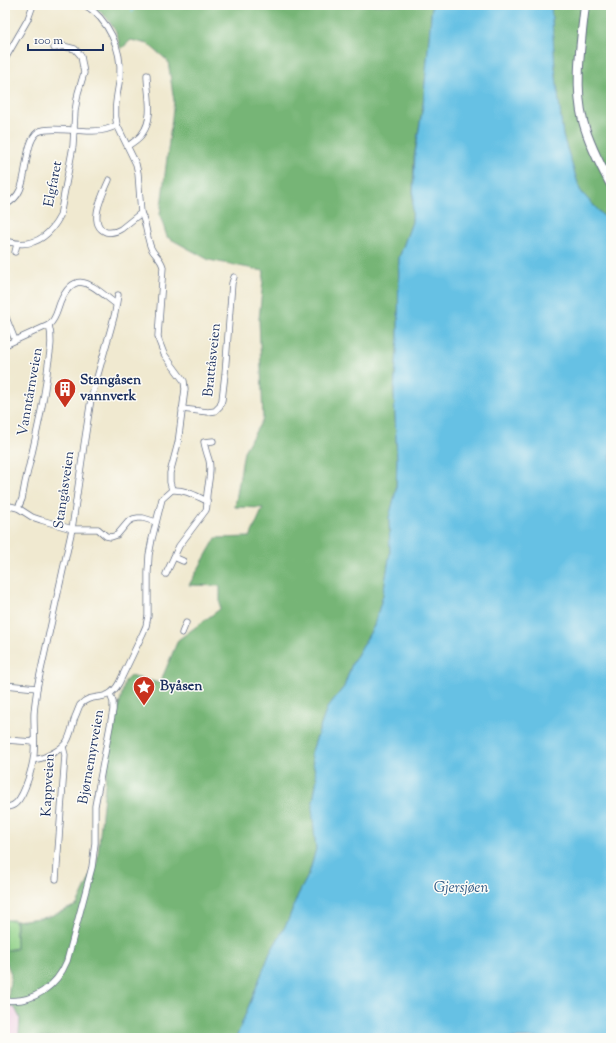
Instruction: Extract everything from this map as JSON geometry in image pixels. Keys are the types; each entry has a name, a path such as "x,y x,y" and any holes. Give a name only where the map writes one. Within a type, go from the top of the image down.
{"main road":[{"path":"585,5 579,65 579,88 583,120 592,147 611,185"}],"street":[{"path":"5,59 7,52 28,19 33,5"},
{"path":"85,5 103,21 116,44 120,68 116,113 117,125 136,164 141,213 144,218 147,237 151,248 162,262 163,267 158,336 159,341 164,354 184,381 185,389 178,443 170,473 170,482 172,490 183,490 207,501"},
{"path":"54,48 63,46 62,40"},
{"name":"Elgfaret","path":"17,244 36,242 56,224 60,216 71,153 78,93 84,73 81,56 75,49 63,46"},
{"path":"128,146 142,134 148,122 150,98 147,74"},
{"path":"5,205 15,198 20,190 30,146 34,136 39,132 47,129 94,131 105,130 117,125"},
{"path":"109,180 96,217 96,221 101,229 109,232 117,231 141,213"},
{"path":"10,242 17,244 14,252"},
{"name":"Brattåsveien","path":"182,409 208,412 215,411 220,406 225,374 232,283 234,277"},
{"path":"5,345 50,325 56,316 60,303 67,290 75,283 82,282 95,288 116,304"},
{"name":"Stangåsveien","path":"5,807 12,806 20,799 34,759 34,716 37,688 72,529 92,399 111,328 118,295"},
{"path":"5,315 15,340"},
{"name":"Vanntårnveien","path":"18,508 26,483 45,394 51,341 50,325"},
{"path":"166,574 182,541 206,510 210,467 204,448 204,442 213,441"},
{"name":"Bjørnemyrveien","path":"5,1000 26,999 43,992 56,980 67,961 89,882 93,860 95,843 95,806 113,710 113,702 110,694 119,683 146,626 148,616 147,586 149,555 162,499 172,490"},
{"path":"5,505 18,508 32,517 41,520 72,529 98,529 106,536 111,537 117,535 128,522 133,519 144,518 156,522"},
{"path":"174,557 183,561"},
{"path":"182,633 186,623"},
{"path":"5,685 37,688"},
{"name":"Kappveien","path":"56,879 65,755 63,747 70,735 80,705 87,700 110,694"},
{"path":"5,740 34,742"},
{"path":"34,759 41,759 63,747"}],"shaded area":[{"path":"7,1005 15,1008 20,1018 19,1034 22,1038 5,1038 5,1014"}],"green space":[{"path":"432,5 423,105 414,157 412,222 399,258 398,338 394,392 397,460 396,491 389,518 390,553 383,595 374,626 352,664 344,687 327,708 311,754 317,779 312,807 316,849 309,874 298,895 287,923 270,953 236,1038 22,1038 19,1034 20,1018 15,1008 7,1005 11,974 5,959 5,951 16,949 16,921 48,917 77,905 97,863 109,747 125,681 130,676 160,683 178,640 220,609 220,586 189,585 216,538 250,537 263,508 235,507 244,451 263,419 259,319 264,271 209,260 167,237 160,215 174,101 168,61 148,44 131,40 121,49 116,32 107,18 94,6"},
{"path":"551,5 611,5 611,234 607,221 580,190 563,136 555,68"},
{"path":"5,920 15,920 16,948 5,950"}],"water":[{"name":"Gjersjøen","path":"432,5 551,5 555,68 563,136 580,190 607,221 611,234 611,1038 236,1038 270,953 287,923 298,895 309,874 316,849 312,807 317,779 311,754 327,708 344,687 352,664 374,626 383,595 390,553 389,518 396,491 397,460 394,392 398,338 399,258 412,222 415,154 423,105"}],"waterway":[{"path":"132,12 137,5"}],"place":[{"name":"Stangåsen vannverk","path":"65,408"},
{"name":"Byåsen","path":"144,706"}]}
